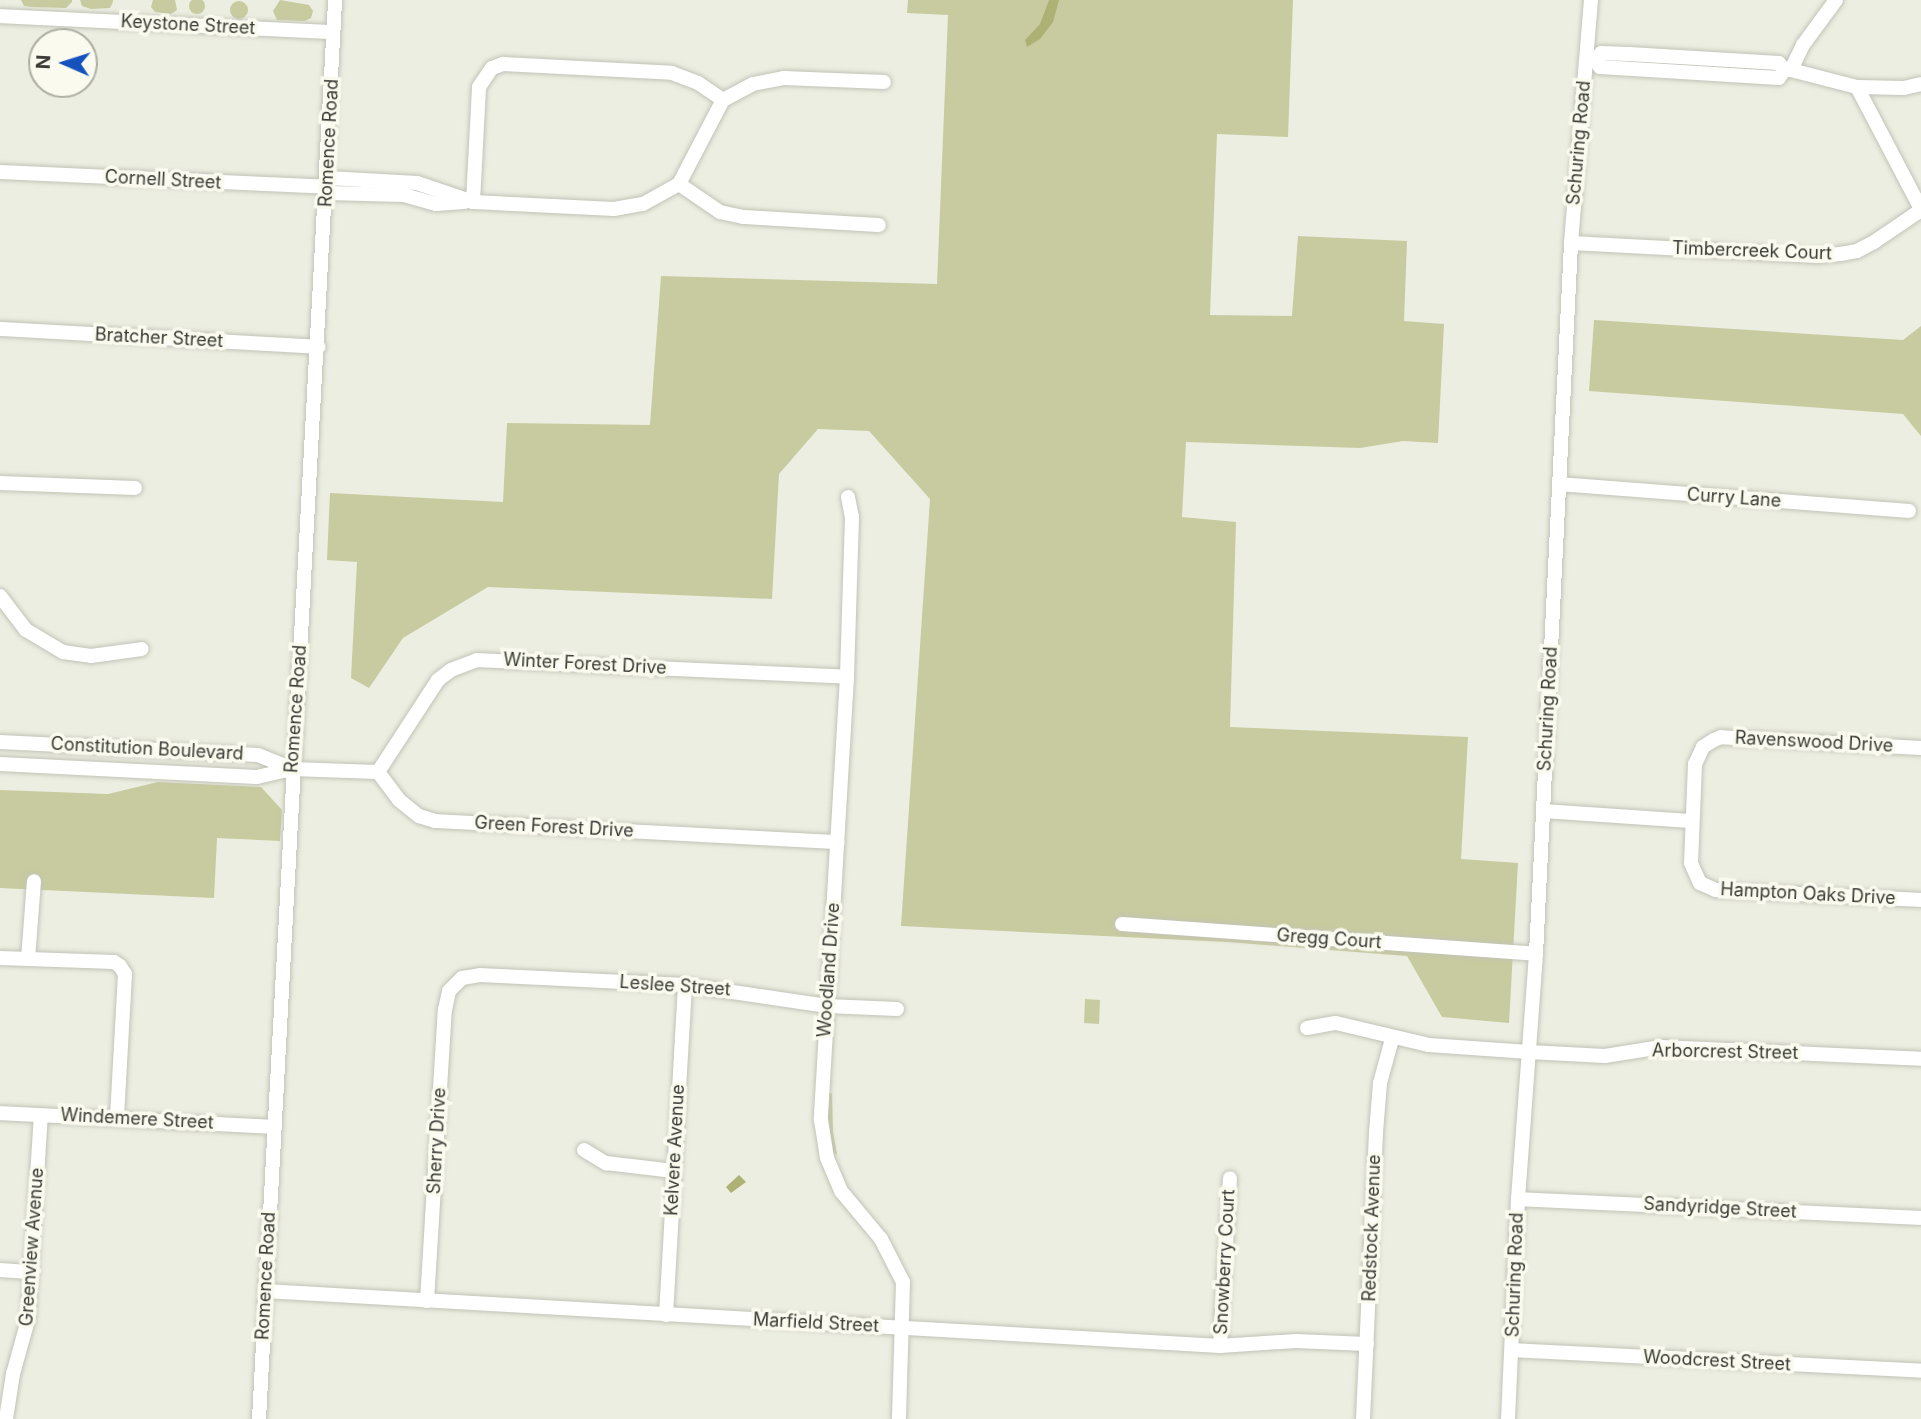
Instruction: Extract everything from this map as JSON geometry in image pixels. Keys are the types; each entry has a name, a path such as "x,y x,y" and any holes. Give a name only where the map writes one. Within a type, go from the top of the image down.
{"street":[{"name":"Romence Road","path":"259,1419 335,0"},
{"name":"Schuring Road","path":"1508,1419 1518,1199 1536,954 1571,243 1591,61 1591,0"},
{"path":"1787,70 1836,0"},
{"name":"Keystone Street","path":"0,16 334,32"},
{"path":"1591,61 1601,53 1779,63 1787,70 1857,88 1904,88 1921,84"},
{"path":"473,202 479,87 492,68 503,64 673,73 698,83 723,100"},
{"path":"879,225 743,216 720,212 678,184 723,100 753,84 784,78 884,82"},
{"path":"1857,88 1921,210"},
{"name":"Cornell Street","path":"0,172 327,186 417,183 473,202 614,209 643,204 678,184"},
{"name":"Timbercreek Court","path":"1571,243 1818,256 1840,254 1857,251 1874,242 1921,210"},
{"name":"Bratcher Street","path":"0,328 318,347"},
{"path":"0,483 135,488"},
{"name":"Curry Lane","path":"1559,484 1909,511"},
{"name":"Woodland Drive","path":"848,497 852,517 846,677 821,1097 827,1158 841,1191 881,1239 904,1282 899,1419"},
{"path":"0,596 26,630 62,652 92,656 142,649"},
{"name":"Winter Forest Drive","path":"378,772 438,680 451,670 477,660 846,677"},
{"name":"Ravenswood Drive","path":"1691,821 1697,759 1707,743 1721,737 1921,747"},
{"name":"Constitution Boulevard","path":"0,742 258,755 292,769"},
{"name":"Constitution Boulevard","path":"0,764 257,777 292,769"},
{"path":"292,769 378,772"},
{"name":"Green Forest Drive","path":"378,772 400,800 419,816 435,821 837,842"},
{"path":"1542,811 1691,821"},
{"name":"Hampton Oaks Drive","path":"1691,821 1691,863 1696,878 1707,888 1921,900"},
{"path":"28,959 34,881"},
{"name":"Gregg Court","path":"1122,924 1536,954"},
{"path":"0,958 114,962 120,965 125,974 117,1118"},
{"name":"Leslee Street","path":"455,983 466,976 480,975 685,985 827,1006 897,1009"},
{"name":"Sherry Drive","path":"427,1301 444,1010 449,991 455,983"},
{"name":"Kelvere Avenue","path":"666,1315 685,985"},
{"name":"Arborcrest Street","path":"1307,1028 1336,1023 1392,1039 1429,1045 1605,1056 1661,1047 1921,1059"},
{"name":"Redstock Avenue","path":"1363,1419 1376,1132 1380,1083 1392,1039"},
{"name":"Windemere Street","path":"0,1113 274,1126"},
{"name":"Greenview Avenue","path":"6,1419 13,1374 25,1339 32,1272 41,1115"},
{"path":"584,1150 606,1163 674,1171"},
{"name":"Snowberry Court","path":"1220,1346 1230,1178"},
{"name":"Sandyridge Street","path":"1518,1199 1921,1218"},
{"path":"0,1270 32,1272"},
{"name":"Marfield Street","path":"265,1291 1220,1346 1296,1341 1367,1344"},
{"name":"Woodcrest Street","path":"1512,1350 1921,1371"}],"shaded area":[{"path":"197,-2 203,0 203,12 197,14 191,12 189,6 191,0"},
{"path":"21,0 72,2 66,8 32,7 24,6"},
{"path":"80,0 113,2 110,8 91,9 82,6"},
{"path":"153,0 175,0 177,10 171,14 155,12 151,7"},
{"path":"280,0 309,5 313,11 311,18 305,21 277,20 273,11"},
{"path":"908,0 1293,0 1288,137 1217,134 1210,315 1292,316 1298,236 1407,241 1404,321 1444,324 1438,443 1403,441 1360,448 1186,442 1182,517 1236,522 1230,727 1468,737 1461,859 1518,863 1509,1023 1442,1017 1407,956 1228,942 901,926 930,499 869,431 818,429 779,474 772,599 488,587 403,638 369,688 351,678 357,562 327,560 330,493 503,502 507,423 650,425 661,276 937,284 948,15 907,13"},
{"path":"1049,0 1059,0 1053,22 1040,39 1027,47 1025,40 1040,24"},
{"path":"239,1 245,4 248,10 245,16 239,19 233,16 230,10 233,4"},
{"path":"1594,320 1903,340 1921,326 1921,436 1903,414 1589,391"},
{"path":"158,782 261,787 282,810 280,841 217,838 214,898 0,888 0,790 108,794"},
{"path":"1085,999 1100,1000 1099,1024 1084,1023"},
{"path":"832,1093 833,1132 837,1155 831,1151 828,1122 829,1094"},
{"path":"739,1175 746,1182 731,1193 726,1187"}]}
